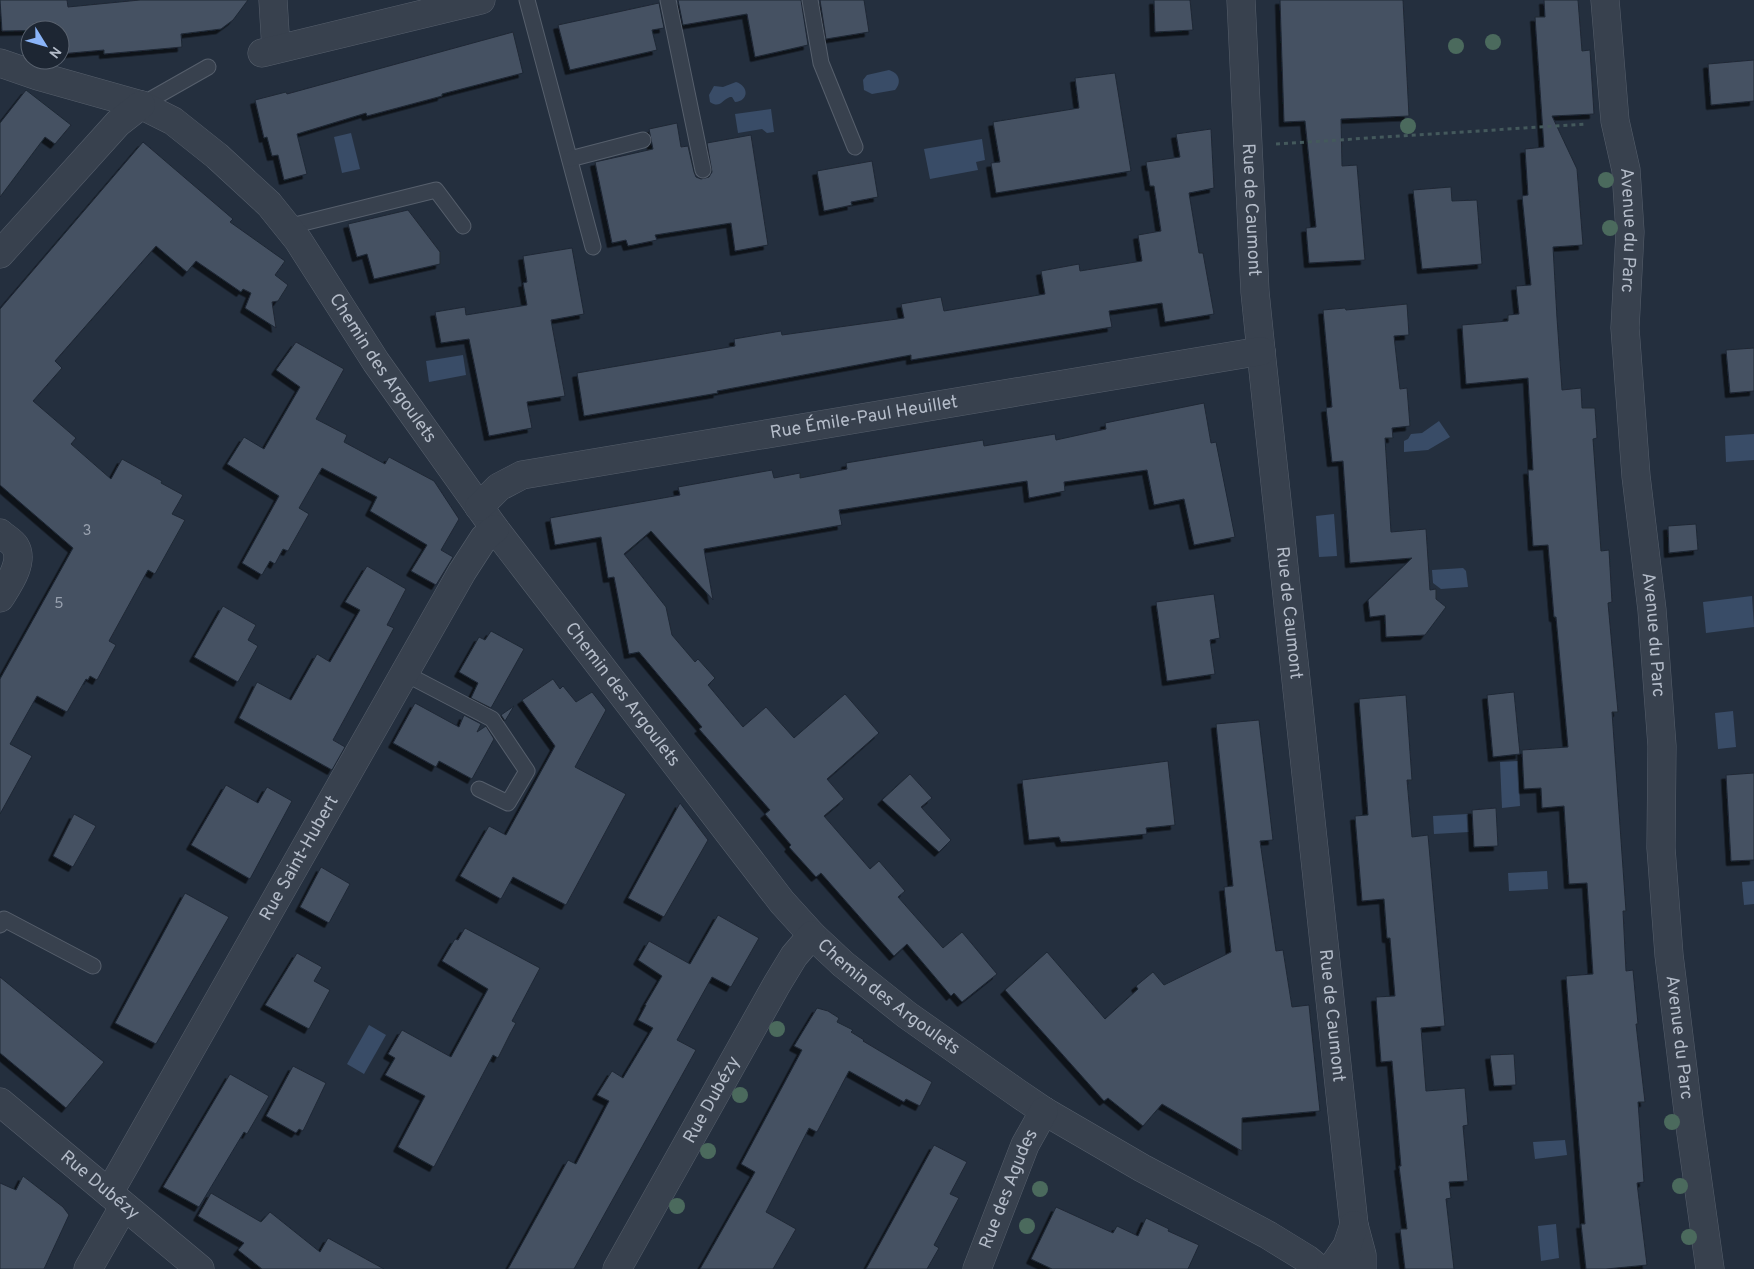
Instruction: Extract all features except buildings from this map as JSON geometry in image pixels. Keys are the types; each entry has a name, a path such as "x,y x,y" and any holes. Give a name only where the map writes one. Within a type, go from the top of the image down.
{"street":[{"path":"273,0 269,51 480,0"},
{"name":"Rue de Caumont","path":"1241,0 1256,292 1261,351 1354,1225 1362,1255 1362,1269"},
{"name":"Avenue du Parc","path":"1605,0 1615,121 1626,170 1630,232 1625,328 1636,476 1652,610 1662,746 1661,848 1669,955 1710,1269"},
{"name":"Chemin des Argoulets","path":"0,63 38,76 142,105 173,121 217,156 269,204 298,240 376,362 495,529 782,902 812,935 843,964 907,1015 1044,1111 1142,1168 1268,1235 1319,1269"},
{"path":"0,254 118,123 142,105"},
{"name":"Rue Émile-Paul Heuillet","path":"479,506 499,486 522,475 1261,351"},
{"name":"Rue Saint-Hubert","path":"88,1269 117,1199 404,673 476,548 495,529"},
{"path":"0,533 15,546 18,555 14,572 0,598"},
{"name":"Rue Dubézy","path":"617,1269 777,984 794,956 812,935"},
{"name":"Rue Dubézy","path":"0,1102 200,1269"},
{"name":"Rue des Agudes","path":"977,1269 1026,1145 1044,1111"},
{"name":"Rue de Caumont","path":"1331,1269 1347,1246 1354,1225"}],"lane":[{"path":"527,0 593,247"},
{"path":"668,0 703,170"},
{"path":"810,0 821,63 854,147"},
{"path":"142,105 208,67"},
{"path":"570,160 643,140"},
{"path":"287,227 436,190 463,226"},
{"path":"404,673 492,719 527,771 508,802 479,789"},
{"path":"0,925 4,919 93,966"}],"path":[{"path":"1248,146 1615,121"}],"water":[{"path":"889,70 895,73 899,81 895,90 872,94 864,90 863,80 867,75"},
{"path":"736,82 745,90 746,93 743,99 735,102 730,97 716,105 710,102 709,95 714,86 723,87"},
{"path":"771,109 774,132 767,133 762,129 738,133 735,114"},
{"path":"351,133 360,169 342,173 334,137"},
{"path":"982,139 985,160 976,162 978,170 930,179 924,149"},
{"path":"463,355 466,375 429,382 426,361"},
{"path":"1439,421 1450,437 1428,450 1404,452 1404,441 1411,434 1422,433"},
{"path":"1754,434 1754,460 1726,462 1725,436"},
{"path":"1334,514 1337,556 1319,557 1316,516"},
{"path":"1463,568 1466,571 1468,587 1441,589 1433,583 1432,570"},
{"path":"1752,596 1754,627 1706,633 1703,602"},
{"path":"1733,711 1736,747 1718,749 1715,713"},
{"path":"1518,761 1520,806 1502,808 1500,762"},
{"path":"1468,814 1469,832 1434,834 1433,816"},
{"path":"1547,871 1548,889 1509,891 1508,873"},
{"path":"1754,881 1754,904 1744,905 1742,882"},
{"path":"369,1025 386,1035 364,1074 347,1064"},
{"path":"1565,1140 1567,1155 1535,1159 1533,1142"},
{"path":"1556,1224 1559,1258 1541,1261 1538,1226"}]}
